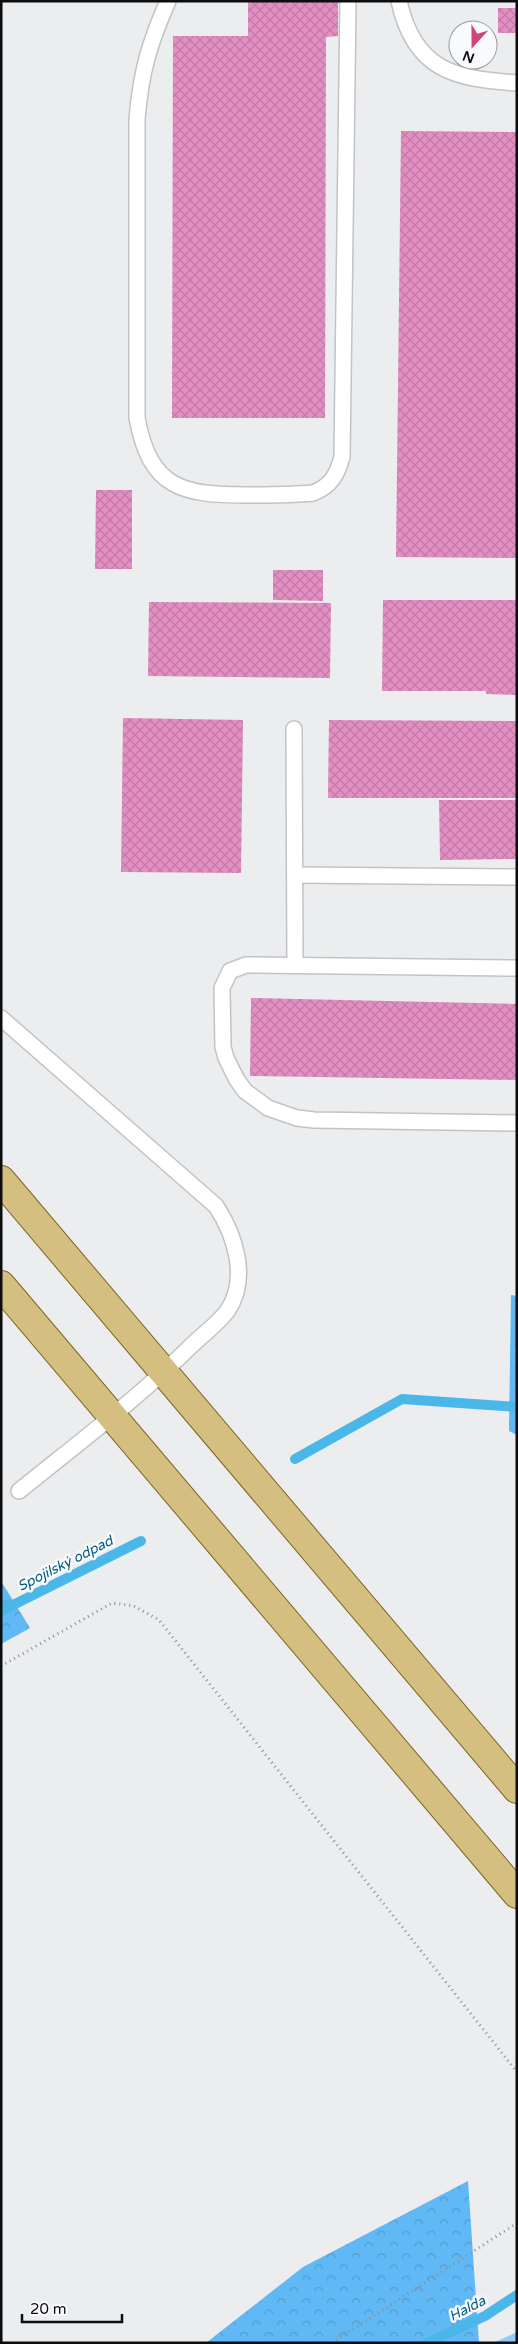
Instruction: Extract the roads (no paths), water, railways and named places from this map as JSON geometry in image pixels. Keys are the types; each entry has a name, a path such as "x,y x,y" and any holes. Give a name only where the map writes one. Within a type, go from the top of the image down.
{"main road":[{"path":"1,1180 517,1789"},
{"path":"1,1285 517,1894"}],"lane":[{"path":"168,1 149,46 139,94 137,119 137,418 141,440 150,458 162,475 177,486 196,493 218,495 313,493 323,489 334,480 342,457 348,1"},
{"path":"399,1 412,39 439,67 456,75 475,79 517,83"},
{"path":"294,729 295,964"},
{"path":"295,875 517,877"},
{"path":"517,968 295,964 246,965 230,971 224,979 221,1001 226,1058 236,1080 254,1099 280,1113 314,1120 517,1123"},
{"path":"1,1018 216,1206 234,1238 238,1256 238,1275 235,1292 228,1310 164,1372 19,1491"}],"waterway":[{"name":"Spojilský odpad","path":"295,1459 402,1399 517,1407"},
{"name":"Spojilský odpad","path":"1,1611 141,1541"},
{"name":"Halda","path":"427,2343 485,2316 517,2295"}]}
